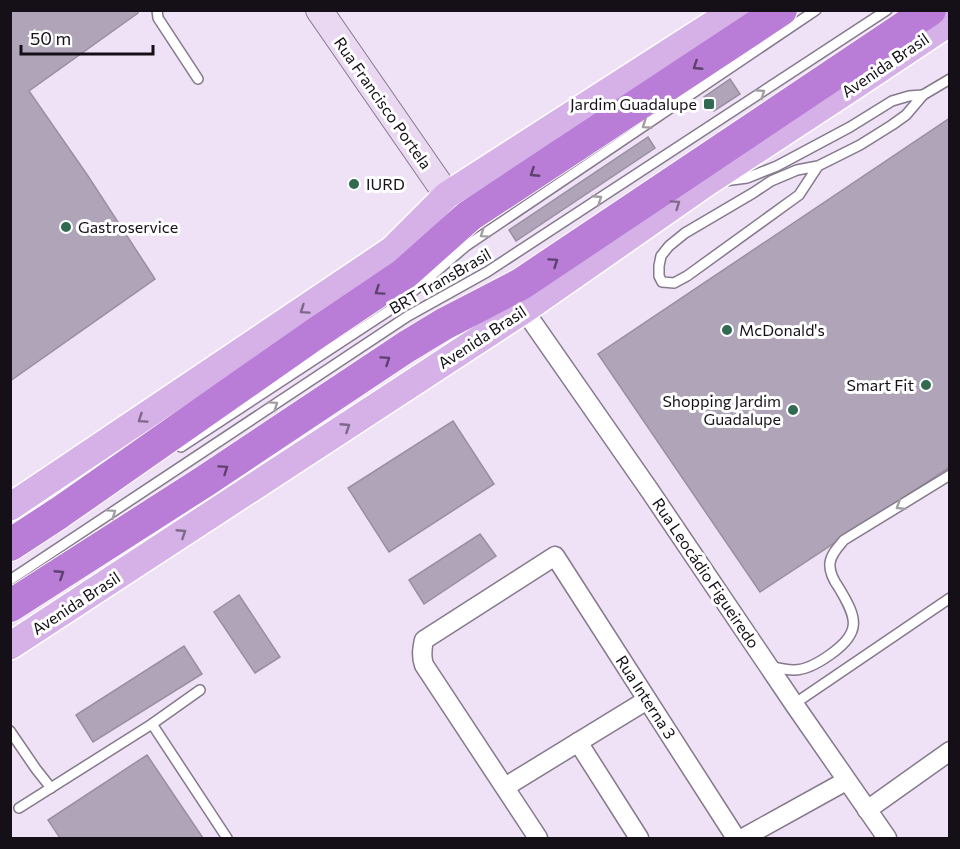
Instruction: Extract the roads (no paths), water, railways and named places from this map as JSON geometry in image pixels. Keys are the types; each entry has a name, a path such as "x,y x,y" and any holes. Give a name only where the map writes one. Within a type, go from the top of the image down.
{"highway":[{"path":"10,546 404,274 469,216 781,10"},
{"name":"Avenida Brasil","path":"10,606 205,481 405,347 521,284 930,10"}],"main road":[{"path":"10,507 392,250 447,195 735,10"},
{"name":"Avenida Brasil","path":"10,646 524,310 706,183 950,22"}],"street":[{"name":"Rua Francisco Portela","path":"319,10 447,195"},
{"name":"Rua Leocádio Figueiredo","path":"524,310 651,491 886,838"},
{"name":"Rua Interna 3","path":"505,787 424,665 422,649 424,640 555,556 736,838"},
{"path":"538,838 505,787 647,700"},
{"path":"578,742 639,838"},
{"path":"867,810 950,751"},
{"path":"743,838 846,781"}],"lane":[{"path":"157,10 158,18 198,79"},
{"name":"BRT TransBrasil","path":"169,455 396,306 466,246 816,10"},
{"name":"BRT TransBrasil","path":"10,580 408,316 487,272 887,10"},
{"path":"818,166 799,195 687,276 674,283 662,282 659,276 661,256 685,232 771,181 797,170 818,166 860,144 906,115 924,95 950,79"},
{"path":"706,183 747,178 777,166 850,127 892,101 924,95"},
{"path":"769,666 794,670 809,667 821,662 842,646 851,635 853,616 832,577 830,562 834,552 844,540 950,475"},
{"path":"794,704 950,598"},
{"path":"19,808 152,724 200,690"},
{"path":"152,724 227,838"},
{"path":"10,731 51,788"}],"place":[{"name":"Jardim Guadalupe","path":"709,104"},
{"name":"IURD","path":"354,184"},
{"name":"Gastroservice","path":"66,227"},
{"name":"McDonald's","path":"727,330"},
{"name":"Smart Fit","path":"926,385"},
{"name":"Shopping Jardim Guadalupe","path":"793,410"}]}
